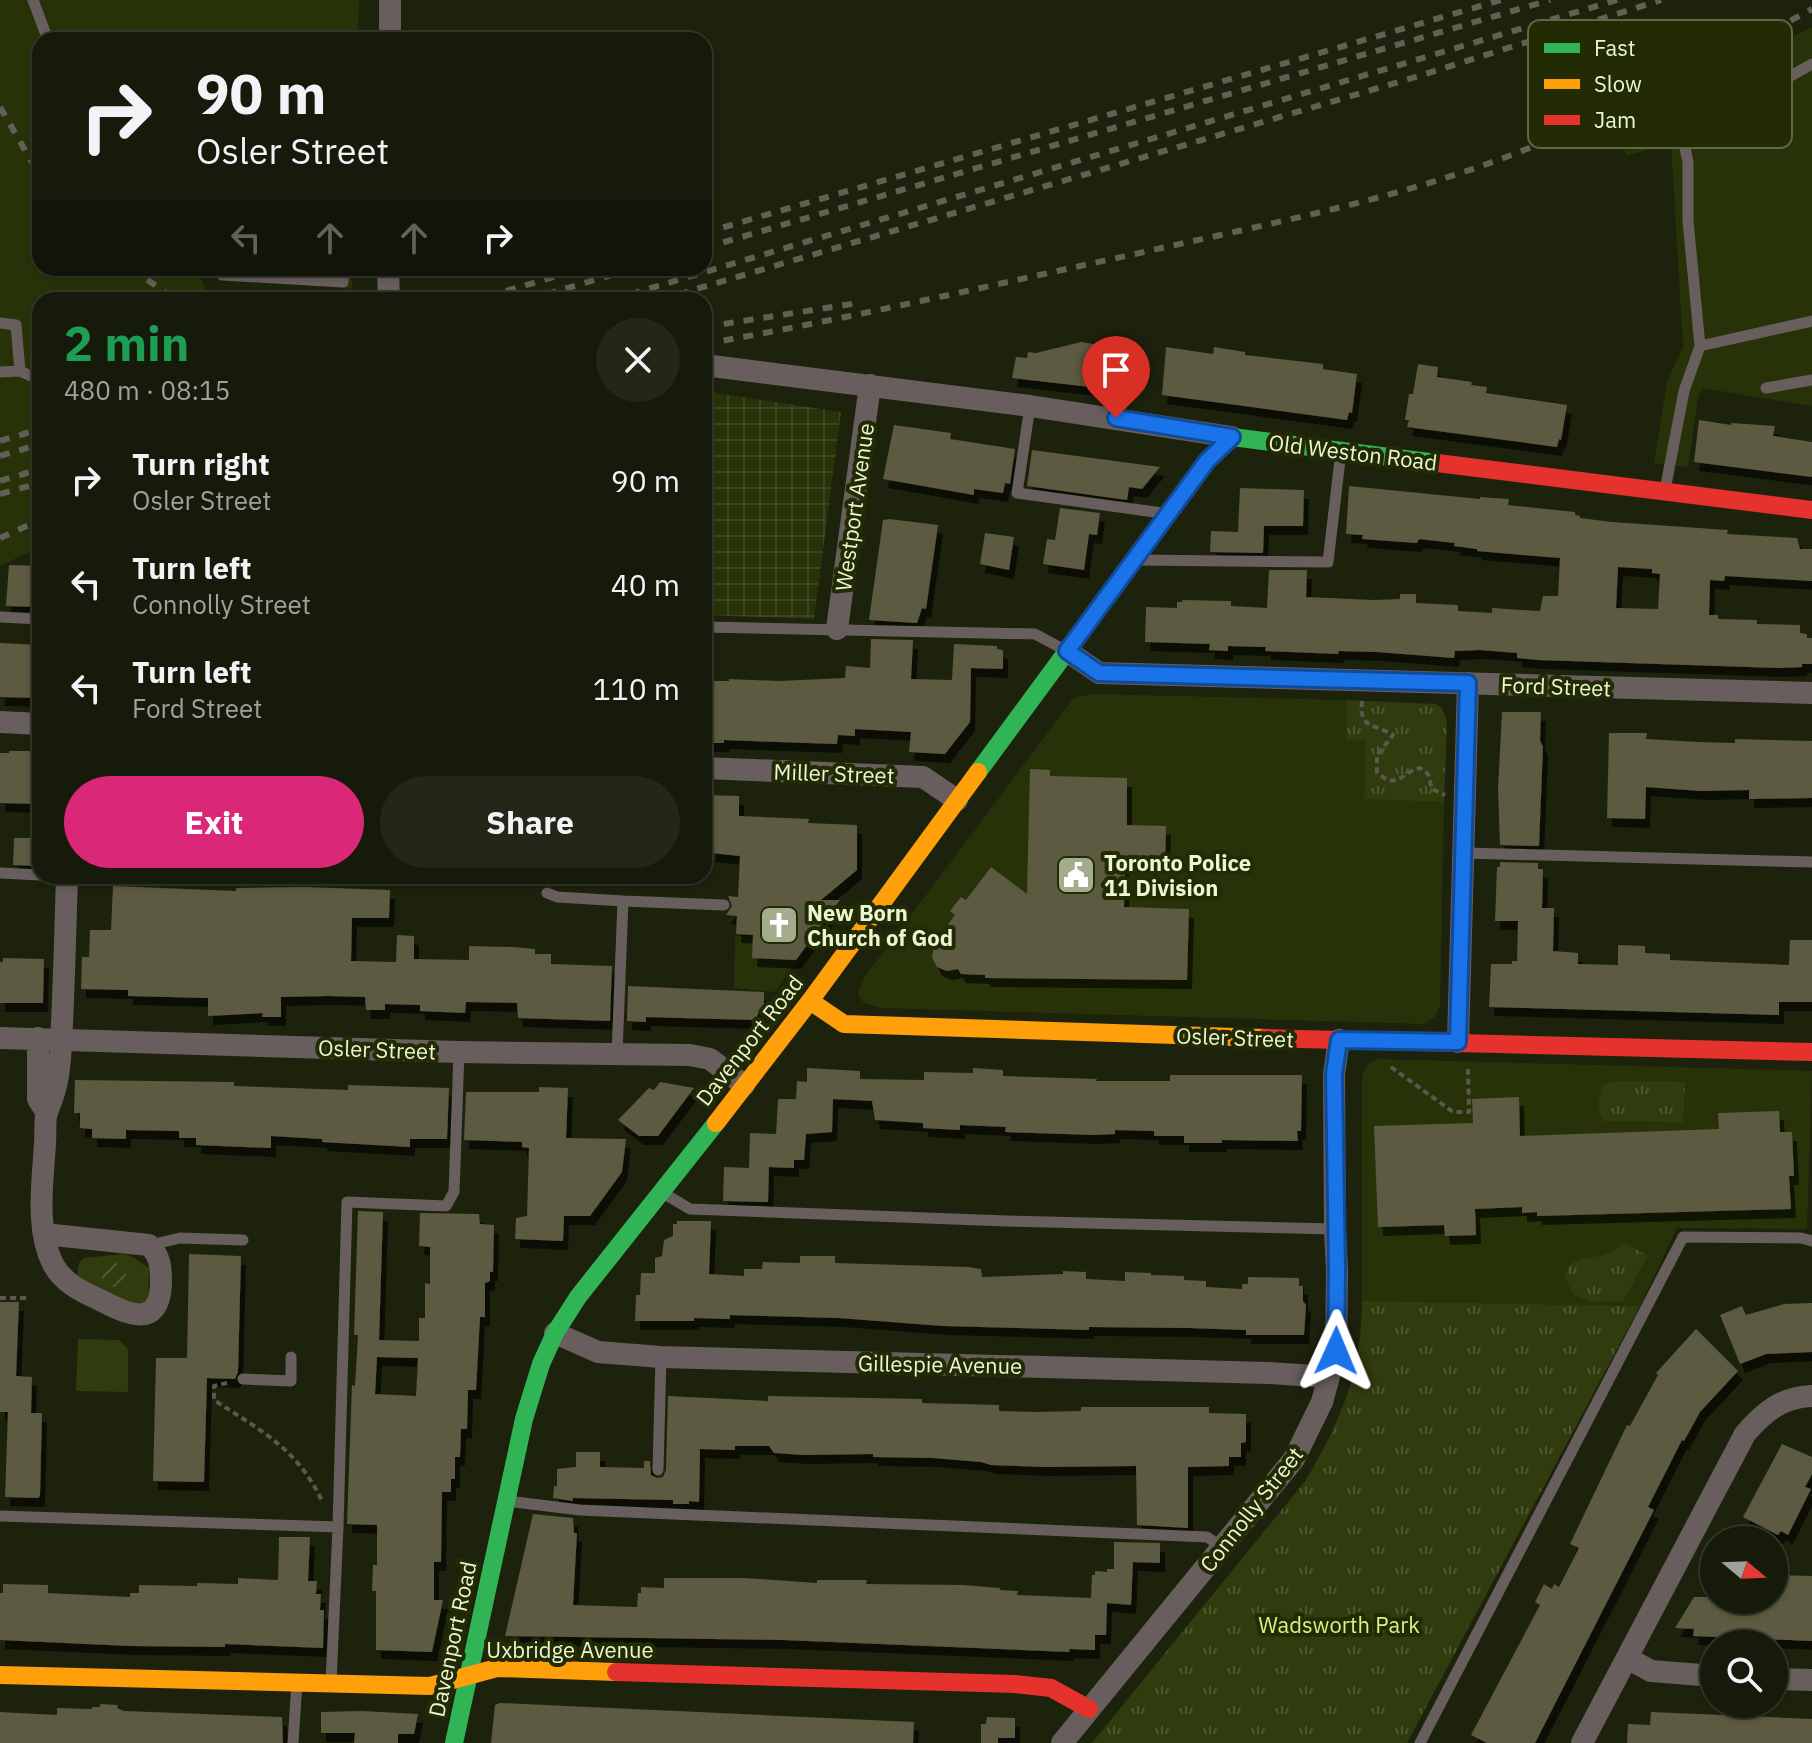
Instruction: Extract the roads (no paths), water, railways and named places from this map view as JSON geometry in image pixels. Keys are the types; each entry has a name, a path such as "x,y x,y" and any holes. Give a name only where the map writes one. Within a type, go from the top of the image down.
{"street":[{"path":"390,0 390,32"},
{"name":"Old Weston Road","path":"712,366 1030,406 1232,437 1812,510"},
{"name":"Westport Avenue","path":"837,629 870,385"},
{"name":"Davenport Road","path":"454,1743 532,1390 555,1333 578,1297 810,1001 1207,461 1232,437"},
{"name":"Ford Street","path":"1067,651 1099,673 1812,693"},
{"path":"1462,1050 1468,683"},
{"path":"0,722 32,724"},
{"name":"Miller Street","path":"712,768 923,777 957,800"},
{"path":"44,1234 149,1245 160,1262 161,1293 156,1307 146,1315 121,1311 67,1282 51,1261 44,1234 47,1113 56,1094 67,884"},
{"name":"Osler Street","path":"810,1001 844,1024 1339,1040 1462,1050 1812,1052"},
{"name":"Osler Street","path":"0,1038 702,1057 716,1063 744,1085"},
{"path":"38,1038 38,1099 47,1113"},
{"name":"Connolly Street","path":"1062,1743 1294,1459 1322,1402 1336,1351 1334,1074 1339,1040"},
{"name":"Gillespie Avenue","path":"555,1333 598,1352 661,1357 1328,1377"},
{"path":"1582,1743 1745,1434 1764,1413 1781,1402 1812,1396"},
{"path":"1627,1658 1651,1671 1700,1675"},
{"name":"Uxbridge Avenue","path":"0,1675 430,1686 497,1668 1015,1684 1051,1688 1089,1709"},
{"path":"1788,1679 1812,1680"}],"lane":[{"path":"33,0 45,32"},
{"path":"1792,75 1812,64"},
{"path":"1665,491 1684,391 1700,346 1688,221 1688,162 1685,148"},
{"path":"239,276 343,282 343,276"},
{"path":"1700,346 1812,321"},
{"path":"0,323 16,325 20,371"},
{"path":"0,372 20,371 32,379"},
{"path":"1766,388 1812,380"},
{"path":"1030,406 1017,493 1167,514"},
{"path":"1133,560 1328,562 1341,450"},
{"path":"0,617 32,619"},
{"path":"712,627 1035,634 1067,651"},
{"path":"1463,853 1812,862"},
{"path":"0,873 32,875"},
{"path":"547,893 557,897 724,905"},
{"path":"617,1054 623,901"},
{"path":"331,1682 347,1202 446,1206 451,1200 454,1192 459,1052"},
{"path":"662,1193 690,1209 1335,1229"},
{"path":"1420,1743 1683,1237 1801,1238 1812,1241"},
{"path":"149,1245 180,1238 243,1240"},
{"path":"243,1379 291,1381 291,1357"},
{"path":"658,1470 661,1357"},
{"path":"506,1501 580,1510 656,1509 1207,1537 1222,1547"},
{"path":"0,1516 338,1527"},
{"path":"293,1743 297,1682"}],"railway":[{"path":"712,231 1501,0"},
{"path":"712,246 1550,0"},
{"path":"1550,20 1617,0"},
{"path":"1597,20 1661,0"},
{"path":"1791,20 1812,9"},
{"path":"712,270 1528,27"},
{"path":"686,292 1528,42"},
{"path":"0,107 32,162"},
{"path":"712,343 866,313 1326,211 1468,171 1528,148"},
{"path":"142,276 165,292"},
{"path":"506,291 557,276"},
{"path":"554,292 608,276"},
{"path":"638,292 691,276"},
{"path":"712,326 858,303"},
{"path":"0,441 32,431"},
{"path":"0,456 32,446"},
{"path":"0,481 32,471"},
{"path":"0,494 32,485"},
{"path":"0,538 32,524"}],"place":[{"name":"Toronto Police 11 Division","path":"1076,875"},
{"name":"New Born Church of God","path":"779,925"}],"park label":[{"name":"Wadsworth Park","path":"1339,1624"}]}
